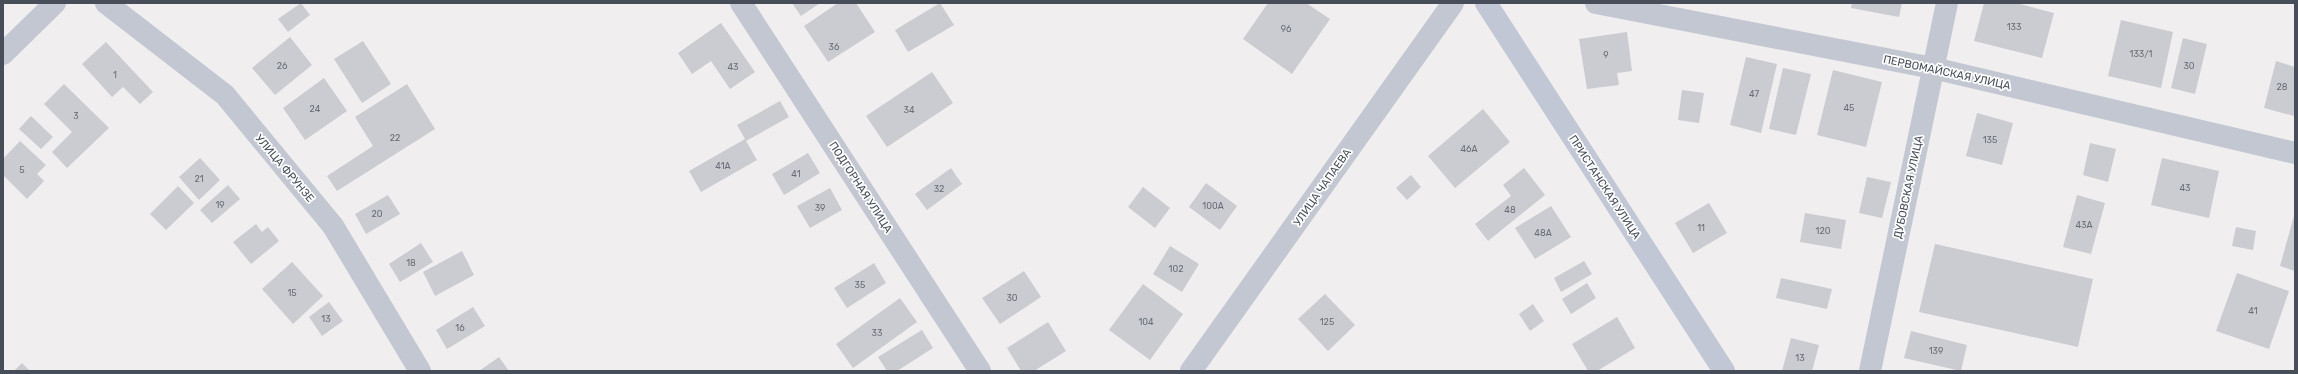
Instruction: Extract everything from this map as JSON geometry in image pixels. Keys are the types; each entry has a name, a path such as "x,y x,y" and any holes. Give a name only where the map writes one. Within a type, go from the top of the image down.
{"street":[{"path":"3,54 55,3"},
{"name":"УЛИЦА ФРУНЗЕ","path":"106,3 225,95 333,226 420,371"},
{"name":"ПОДГОРНАЯ УЛИЦА","path":"741,3 980,371"},
{"name":"УЛИЦА ЧАПАЕВА","path":"1191,371 1453,3"},
{"name":"ПРИСТАНСКАЯ УЛИЦА","path":"1486,3 1724,371"},
{"name":"ПЕРВОМАЙСКАЯ УЛИЦА","path":"1596,3 1933,68 2295,153"},
{"name":"ДУБОВСКАЯ УЛИЦА","path":"1870,371 1947,3"}],"building":[{"path":"301,3 310,15 288,32 278,19"},
{"path":"792,3 820,3 801,16"},
{"path":"838,3 856,3 875,32 828,62 804,26"},
{"path":"940,3 954,25 908,52 895,30"},
{"path":"1268,3 1306,3 1330,19 1292,74 1243,39"},
{"path":"1852,3 1902,3 1899,17 1851,8"},
{"path":"1984,3 2016,3 2054,13 2042,58 1974,41"},
{"path":"2121,20 2173,32 2161,88 2108,76"},
{"path":"721,23 755,72 730,89 711,61 692,74 678,53"},
{"path":"1627,32 1632,71 1617,73 1619,85 1587,89 1579,39"},
{"path":"290,37 312,65 275,95 252,68"},
{"path":"2183,38 2207,44 2195,94 2171,88"},
{"path":"363,41 391,84 362,103 334,59"},
{"path":"106,42 153,92 140,104 123,87 112,97 82,64"},
{"path":"1746,57 1777,64 1761,133 1730,125"},
{"path":"2276,61 2295,67 2294,116 2264,108"},
{"path":"1783,68 1811,74 1796,135 1769,129"},
{"path":"1833,70 1882,82 1866,147 1817,135"},
{"path":"932,72 953,103 887,147 866,116"},
{"path":"324,78 347,111 305,140 283,108"},
{"path":"64,84 109,128 67,168 52,152 72,132 44,104"},
{"path":"407,84 435,129 337,191 327,176 373,146 355,117"},
{"path":"1682,90 1704,93 1699,123 1678,120"},
{"path":"780,101 789,117 746,141 757,160 701,192 689,171 745,139 737,125"},
{"path":"1483,109 1510,142 1455,188 1428,156"},
{"path":"1977,113 2013,123 2002,165 1966,156"},
{"path":"31,116 53,137 41,149 19,129"},
{"path":"20,141 46,165 37,174 44,181 27,199 3,175 3,159"},
{"path":"2090,143 2116,149 2108,182 2083,175"},
{"path":"808,153 820,173 784,195 772,174"},
{"path":"200,158 220,180 199,200 179,177"},
{"path":"2162,158 2219,171 2209,218 2151,205"},
{"path":"951,168 962,184 927,210 915,194"},
{"path":"1524,168 1545,195 1488,241 1475,224 1511,196 1503,185"},
{"path":"1411,175 1421,187 1407,200 1396,188"},
{"path":"1867,177 1891,182 1882,218 1859,213"},
{"path":"1206,183 1237,206 1220,230 1189,207"},
{"path":"228,185 240,199 212,223 200,210"},
{"path":"178,186 194,203 166,230 150,214"},
{"path":"1143,187 1170,208 1155,228 1128,207"},
{"path":"830,188 842,210 810,228 797,206"},
{"path":"388,195 400,214 366,234 355,214"},
{"path":"2077,195 2105,203 2091,254 2063,247"},
{"path":"1709,203 1727,233 1693,253 1675,223"},
{"path":"1551,206 1571,237 1535,259 1515,228"},
{"path":"2295,212 2295,271 2280,266"},
{"path":"1805,213 1846,220 1841,249 1800,242"},
{"path":"256,224 262,232 268,227 279,241 251,264 233,242"},
{"path":"2236,227 2256,231 2253,250 2232,246"},
{"path":"421,243 433,262 400,282 389,264"},
{"path":"1935,244 2093,279 2078,347 1919,312"},
{"path":"1170,246 1199,264 1182,292 1153,274"},
{"path":"462,251 474,275 435,296 423,272"},
{"path":"1584,261 1592,274 1561,292 1554,278"},
{"path":"292,262 323,296 293,324 262,289"},
{"path":"874,263 886,283 847,308 834,288"},
{"path":"1024,271 1041,297 1000,324 982,298"},
{"path":"2237,273 2289,291 2269,349 2216,331"},
{"path":"1781,278 1832,289 1827,309 1776,298"},
{"path":"1587,283 1596,298 1571,314 1562,299"},
{"path":"1143,284 1183,314 1150,360 1109,330"},
{"path":"1325,294 1355,325 1328,351 1298,319"},
{"path":"900,298 917,322 853,368 836,344"},
{"path":"329,302 343,321 322,336 309,317"},
{"path":"1533,304 1544,321 1530,331 1519,314"},
{"path":"473,307 485,326 447,349 436,330"},
{"path":"1617,317 1635,348 1597,371 1588,371 1572,344"},
{"path":"1048,322 1066,351 1034,371 1021,371 1007,348"},
{"path":"922,330 933,348 897,371 887,371 878,357"},
{"path":"1911,331 1967,345 1961,371 1904,358"},
{"path":"1791,338 1819,345 1812,371 1782,371"},
{"path":"499,357 509,371 479,371"},
{"path":"22,363 30,371 14,371"}]}
